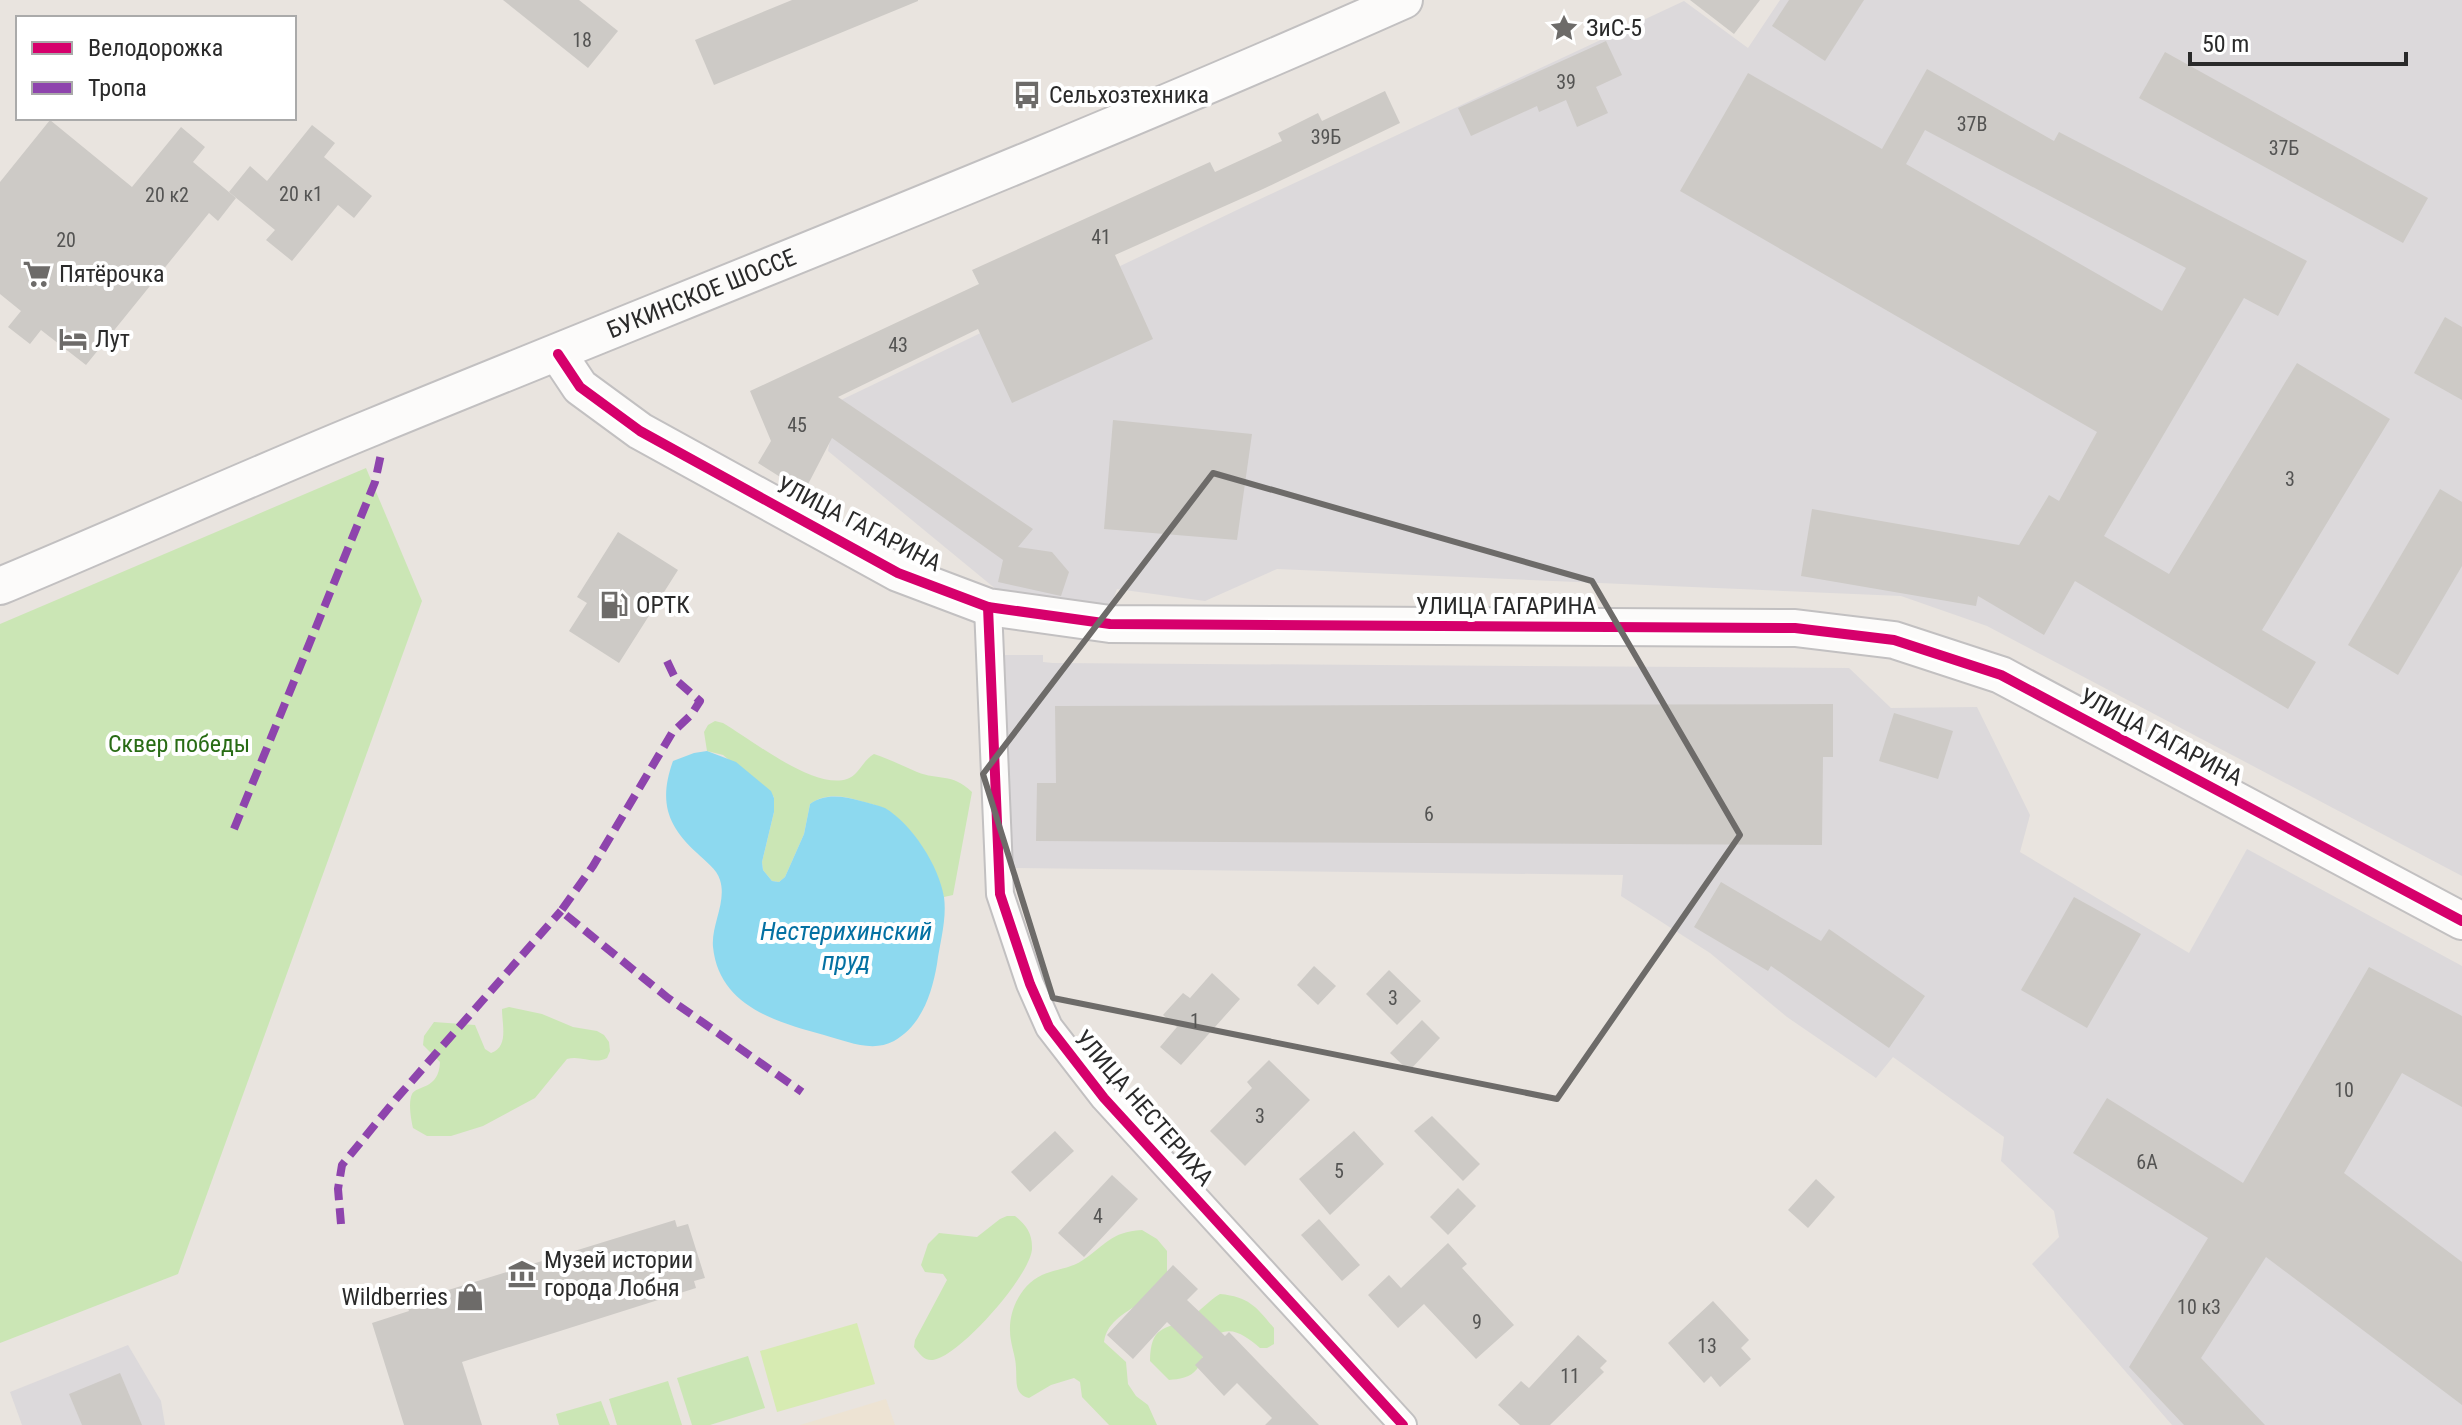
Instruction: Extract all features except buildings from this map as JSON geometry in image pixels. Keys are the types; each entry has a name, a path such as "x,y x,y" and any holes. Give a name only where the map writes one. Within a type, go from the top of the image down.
{"street":[{"name":"БУКИНСКОЕ ШОССЕ","path":"0,586 147,526 370,428 558,354 1243,71 1404,0"},
{"name":"УЛИЦА ГАГАРИНА","path":"558,354 580,387 640,431 898,573 988,607 1110,624 1795,628 1894,640 2001,675 2462,921"},
{"name":"УЛИЦА НЕСТЕРИХА","path":"988,607 1000,894 1030,984 1049,1027 1104,1098 1403,1425"}],"highlighted area":[{"path":"1213,473 1592,581 1740,835 1557,1099 1053,998 983,774"}],"shaded area":[{"path":"1780,0 2462,0 2462,876 1987,626 1901,596 1277,569 1205,601 1117,589 1110,608 997,590 828,451 837,402 1239,209 1684,1 1748,48"},
{"path":"1001,655 1043,655 1043,662 1053,663 1849,668 1891,708 1977,707 2030,815 2020,852 2189,953 2247,849 2462,966 2462,1425 2172,1425 2032,1264 2059,1237 2054,1211 2001,1161 2004,1137 1893,1057 1876,1078 1787,1017 1710,953 1621,896 1623,875 1010,868"},
{"path":"128,1345 161,1401 165,1425 22,1425 10,1392"},
{"path":"886,1399 895,1425 800,1425"}],"green space":[{"name":"Сквер победы","path":"366,468 422,601 178,1274 0,1343 0,624"},
{"path":"715,721 784,762 818,777 847,779 874,754 925,775 951,779 965,786 972,792 953,895 944,897 923,848 898,818 880,807 838,796 821,798 810,804 804,834 785,877 779,882 772,881 763,870 762,862 774,812 774,797 723,755 707,751 704,732"},
{"path":"509,1007 542,1014 573,1027 597,1031 609,1042 607,1058 597,1061 567,1059 535,1098 483,1126 451,1136 427,1136 413,1128 412,1094 432,1082 439,1071 440,1062 423,1045 424,1036 434,1022 475,1025 485,1049 491,1053 502,1041 502,1009"},
{"path":"1007,1216 1019,1219 1031,1238 1029,1259 1021,1275 993,1312 960,1345 933,1360 925,1358 914,1347 915,1340 947,1280 943,1274 925,1272 921,1265 928,1244 939,1233 977,1237"},
{"path":"1142,1230 1157,1239 1167,1251 1167,1276 1144,1300 1114,1322 1104,1342 1126,1362 1128,1384 1136,1396 1148,1405 1157,1425 1109,1425 1082,1397 1080,1382 1074,1378 1051,1385 1029,1398 1021,1394 1017,1387 1010,1323 1018,1298 1028,1284 1047,1273 1078,1263 1115,1236"},
{"path":"1220,1294 1239,1298 1257,1309 1274,1328 1274,1344 1260,1348 1240,1334 1220,1333 1207,1346 1194,1372 1184,1378 1169,1380 1150,1361 1156,1335 1193,1315"},
{"path":"857,1323 875,1384 777,1412 760,1351"},
{"path":"748,1356 765,1408 710,1425 692,1425 677,1378"},
{"path":"668,1381 682,1425 617,1425 609,1399"},
{"path":"601,1401 610,1425 559,1425 556,1414"}],"water":[{"name":"Нестерихинский пруд","path":"707,751 736,762 771,791 774,812 762,862 763,870 772,881 779,882 785,877 804,834 810,804 822,798 848,798 885,808 905,824 923,847 944,897 943,930 929,997 912,1026 894,1041 877,1046 859,1045 787,1024 753,1008 726,984 713,947 722,897 720,880 714,869 678,832 666,800 673,761"}],"marked path":[{"path":"234,829 375,482 381,454"},
{"path":"667,661 676,680 700,701 691,715 672,733 593,866 561,911 668,998 802,1092"},
{"path":"341,1224 338,1189 342,1165 561,911"}],"cycle path":[{"path":"558,354 580,387 640,431 898,573 988,607 1110,624 1795,628 1894,640 2001,675 2462,921"},
{"path":"988,607 1000,894 1030,984 1049,1027 1104,1098 1403,1425"}],"place":[{"name":"ЗиС-5","path":"1564,28"},
{"name":"Сельхозтехника","path":"1027,95"},
{"name":"Пятёрочка","path":"37,274"},
{"name":"Лут","path":"73,339"},
{"name":"ОРТК","path":"614,605"},
{"name":"Музей истории города Лобня","path":"522,1274"},
{"name":"Wildberries","path":"470,1297"}]}
